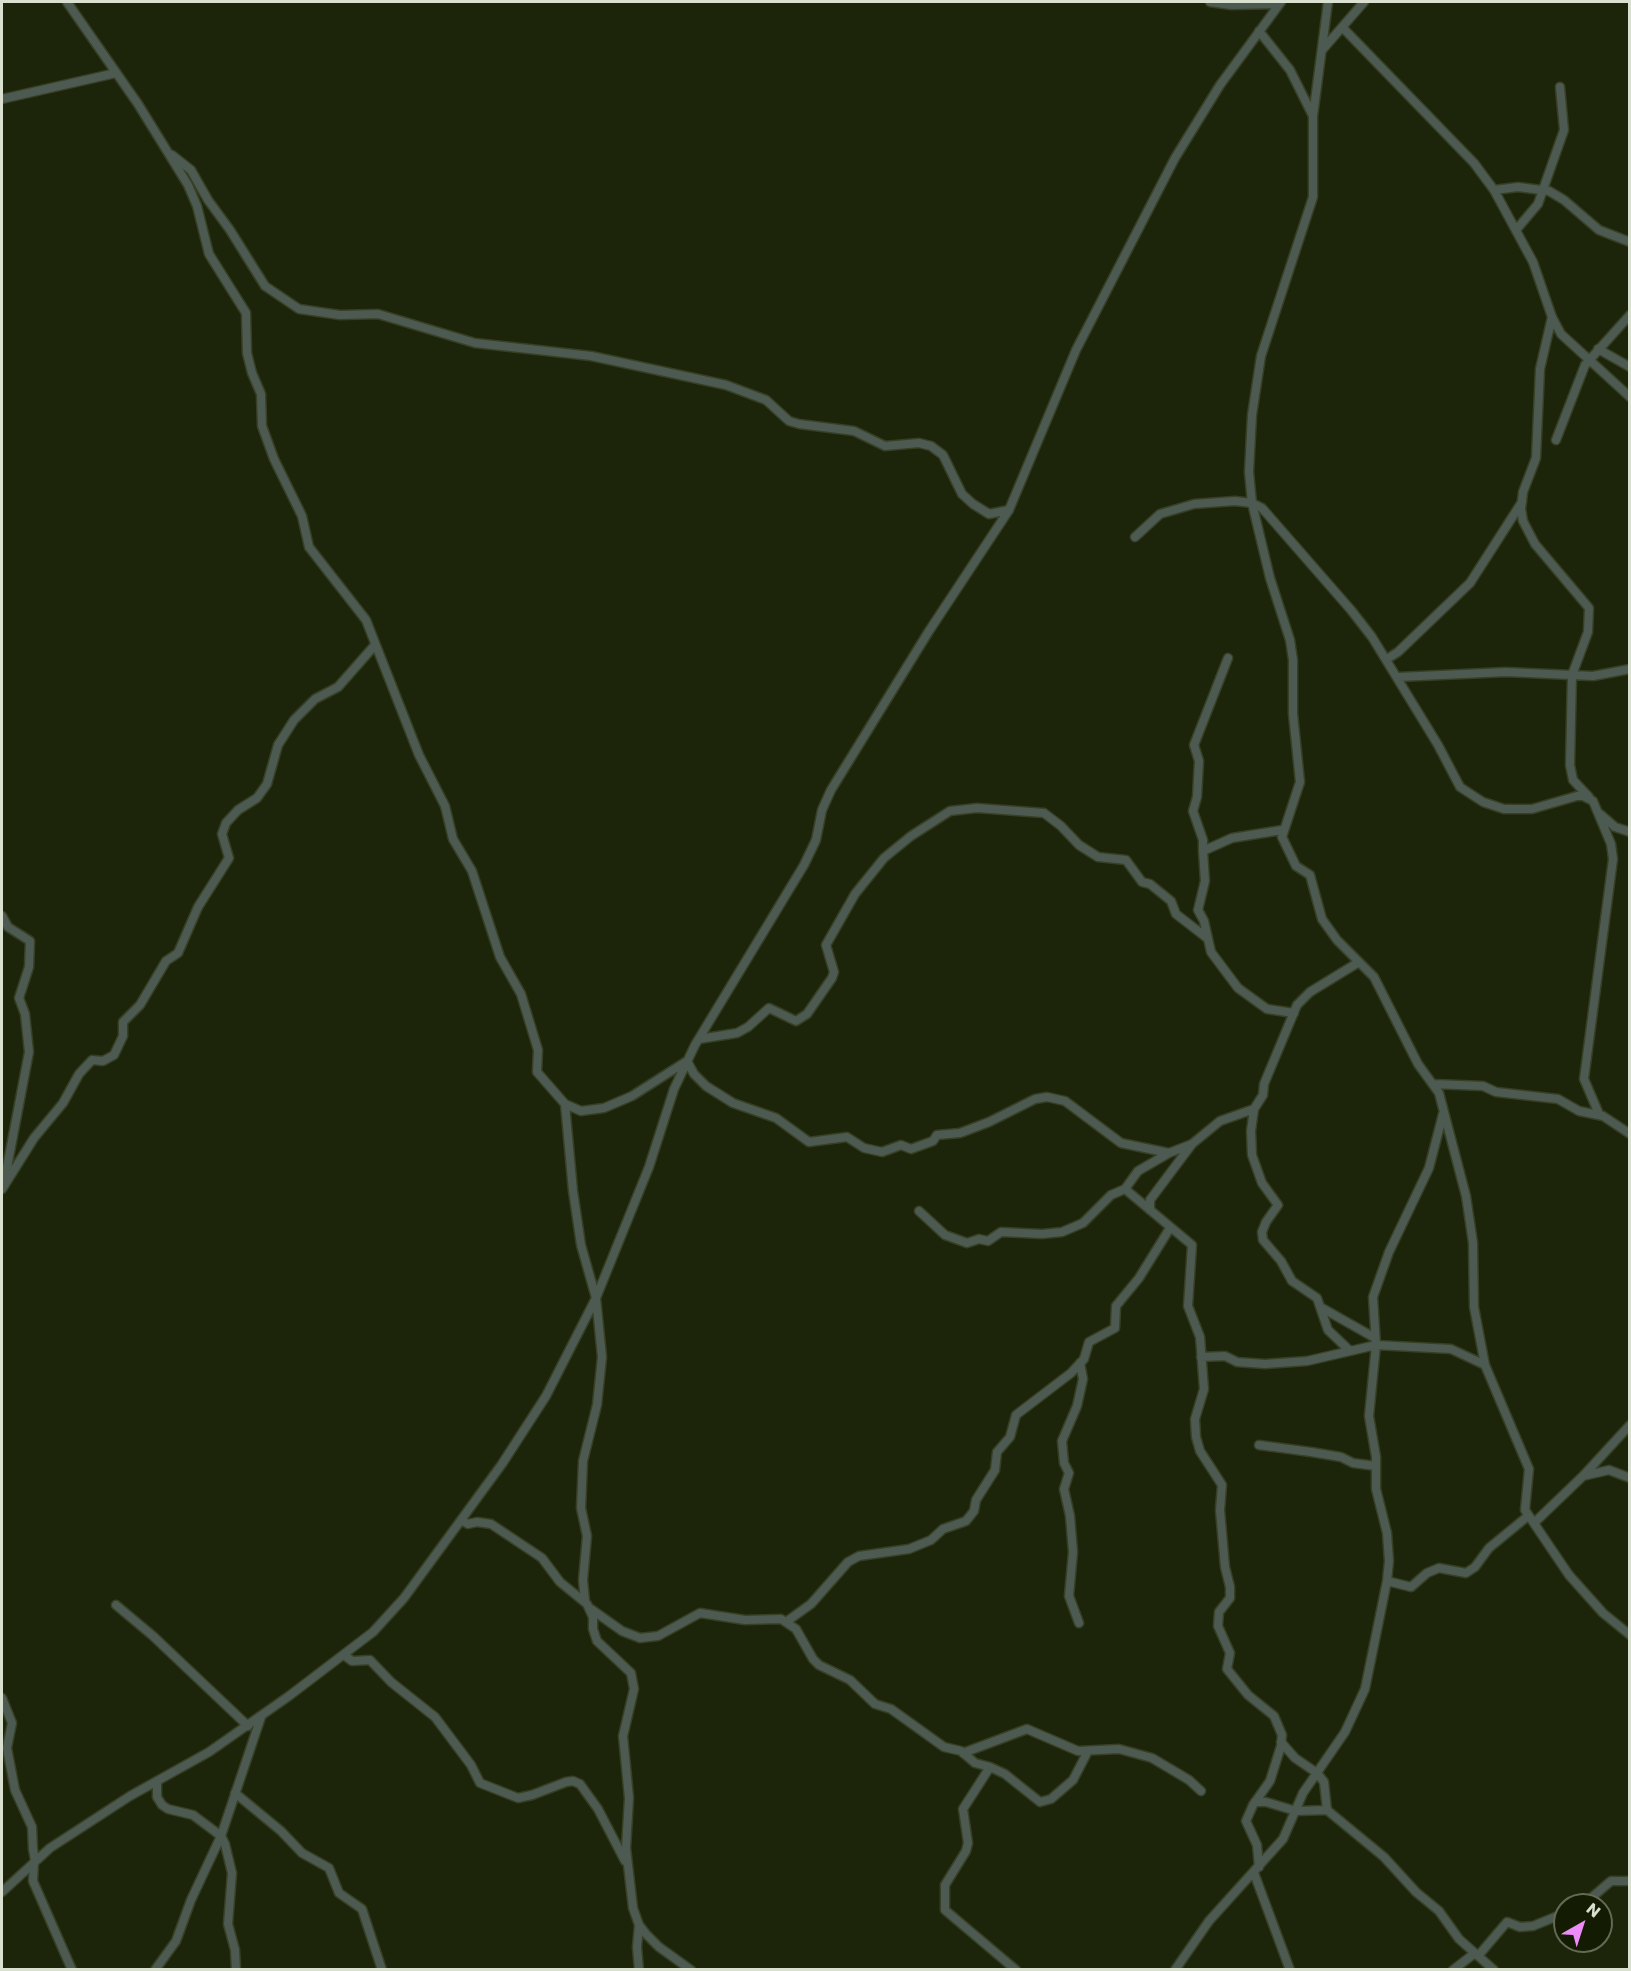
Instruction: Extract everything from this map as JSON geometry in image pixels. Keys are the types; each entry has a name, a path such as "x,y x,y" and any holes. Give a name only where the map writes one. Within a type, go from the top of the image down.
{"street":[{"path":"67,2 116,73 193,196 209,254 246,313 247,353 261,394 262,426 274,459 302,516 309,547 366,620 419,755 445,806 453,839 472,871 500,957 521,994 538,1050 537,1072 565,1104 581,1111 604,1108 632,1096 687,1061"},
{"path":"1210,2 1231,5 1280,3"},
{"path":"1328,2 1313,116 1313,197 1261,356 1255,388 1249,472 1252,503 1270,578 1290,640 1293,660 1293,714 1300,782 1293,807 1282,830 1284,843 1296,866 1310,875 1322,919 1337,940 1374,977 1418,1064 1434,1084 1454,1145 1466,1196 1474,1252 1474,1307 1485,1365 1529,1469 1525,1503 1531,1520 1569,1575 1603,1613 1629,1635"},
{"path":"1323,49 1364,2"},
{"path":"2,1892 37,1860 104,1812 157,1783 248,1726 373,1632 404,1598 502,1464 541,1405 596,1298 649,1167 674,1089 699,1039 804,865 816,840 822,810 831,790 918,647 1009,510 1076,350 1148,207 1194,125 1280,3"},
{"path":"1343,28 1474,164 1494,190 1516,230 1539,278 1552,317 1561,334 1629,397"},
{"path":"1259,31 1290,70 1313,116"},
{"path":"2,99 116,73"},
{"path":"1516,230 1538,204 1564,130 1564,105 1560,87"},
{"path":"166,151 191,171 265,286 299,309 340,315 378,314 475,343 591,356 726,385 766,400 789,421 799,424 854,431 885,446 918,443 931,446 943,454 963,494 973,504 988,514 1009,510"},
{"path":"1494,190 1518,187 1544,189 1564,200 1599,230 1629,242"},
{"path":"1556,440 1588,361 1629,315"},
{"path":"1552,317 1540,369 1536,458 1523,492 1523,521 1534,544 1589,608 1588,632 1572,675 1570,770 1573,780 1599,813 1611,844 1613,864 1584,1079 1599,1114"},
{"path":"1598,349 1629,367"},
{"path":"1135,537 1155,517 1180,508 1223,500 1252,503 1271,517 1352,610 1398,676 1438,745 1453,778 1476,798 1491,806 1515,810 1532,809 1578,796 1589,798"},
{"path":"1387,659 1398,652 1470,583 1522,502"},
{"path":"3,1186 34,1137 63,1102 79,1074 92,1060 103,1061 114,1055 123,1036 123,1022 140,1005 166,961 178,953 198,907 229,858 222,834 226,823 237,810 257,798 267,784 278,745 294,720 315,699 338,687 375,645"},
{"path":"1228,658 1194,745 1199,761 1197,797 1192,811 1203,840 1205,880 1198,910 1204,921 1207,938 1216,962 1251,1000 1267,1009 1294,1013"},
{"path":"1398,676 1506,672 1604,675 1629,669"},
{"path":"699,1039 737,1033 748,1027 770,1008 796,1021 807,1014 832,978 834,972 826,945 846,906 884,858 911,836 950,811 977,808 1044,813 1061,826 1079,845 1098,857 1126,860 1142,882 1150,884 1171,901 1176,914 1207,938"},
{"path":"1599,813 1615,827 1629,832"},
{"path":"1203,851 1232,838 1282,830"},
{"path":"2,916 8,927 30,941 29,967 19,998 25,1014 29,1052 17,1125 3,1186"},
{"path":"1349,1350 1330,1334 1313,1293 1292,1281 1281,1261 1263,1240 1262,1232 1266,1222 1278,1206 1262,1183 1252,1155 1251,1131 1254,1109 1263,1095 1263,1084 1294,1013 1310,992 1359,962"},
{"path":"687,1061 694,1074 706,1086 733,1103 776,1118 809,1142 847,1137 864,1148 875,1151 882,1152 901,1145 911,1149 933,1141 937,1135 960,1133 989,1122 1035,1099 1047,1097 1065,1101 1121,1143 1169,1153"},
{"path":"1434,1084 1483,1086 1496,1092 1558,1100 1579,1111 1599,1114 1629,1134"},
{"path":"565,1104 581,1245 596,1298 602,1357 597,1404 583,1461 581,1508 587,1536 583,1580 585,1601"},
{"path":"1150,1210 1150,1200 1192,1144 1220,1120 1254,1109"},
{"path":"1175,1970 1209,1921 1283,1839 1303,1793 1338,1744 1358,1708 1365,1689 1388,1581 1389,1554 1376,1489 1376,1466 1369,1407 1376,1342 1373,1306 1376,1287 1389,1252 1429,1168 1443,1113"},
{"path":"919,1211 945,1234 968,1240 968,1243 979,1239 988,1241 1001,1232 1042,1234 1070,1229 1083,1223 1111,1196 1125,1189 1138,1171 1169,1153 1192,1144"},
{"path":"1125,1189 1192,1245 1188,1306 1200,1337 1204,1389 1196,1419 1196,1437 1200,1451 1222,1485 1220,1510 1225,1567 1230,1587 1230,1598 1219,1612 1218,1626 1230,1653 1227,1669 1248,1695 1274,1716 1282,1735 1270,1781 1255,1802 1246,1821 1257,1845 1256,1870 1290,1970"},
{"path":"786,1622 811,1604 848,1562 859,1556 909,1549 931,1540 943,1529 963,1524 974,1511 975,1500 995,1470 997,1452 1010,1437 1013,1419 1019,1410 1032,1404 1066,1378 1080,1362 1089,1342 1115,1328 1116,1306 1138,1278 1170,1227"},
{"path":"1321,1308 1376,1342"},
{"path":"1201,1357 1225,1356 1237,1362 1264,1364 1306,1361 1376,1342 1451,1349 1485,1365"},
{"path":"1079,1623 1069,1596 1073,1551 1070,1516 1064,1489 1069,1473 1062,1441 1077,1406 1083,1379 1080,1362"},
{"path":"1388,1581 1411,1587 1427,1573 1439,1568 1466,1573 1494,1543 1531,1520 1583,1476 1629,1425"},
{"path":"1259,1445 1341,1457 1353,1463 1376,1466"},
{"path":"1583,1476 1609,1470 1629,1478"},
{"path":"460,1520 468,1524 491,1524 511,1539 525,1545 542,1558 560,1582 585,1601 591,1609 622,1631 640,1638 658,1636 700,1613 735,1619 781,1619 796,1629 813,1659 819,1665 850,1680 875,1704 891,1709 944,1747 963,1753 975,1763 1005,1774 1040,1802 1051,1799 1073,1780 1088,1751"},
{"path":"116,1605 153,1636 248,1726"},
{"path":"591,1609 597,1641 626,1666 633,1681 623,1728 628,1788 625,1836 633,1908 639,1925 658,1947 691,1970"},
{"path":"344,1655 352,1661 370,1660 391,1682 430,1713 471,1765 480,1783 518,1798 532,1796 573,1780 580,1784 598,1809 628,1866"},
{"path":"2,1698 12,1723 8,1748 15,1790 32,1827 35,1860 37,1860 33,1881 72,1970"},
{"path":"156,1970 176,1941 191,1900 222,1836 261,1716"},
{"path":"963,1753 1028,1729 1078,1751 1119,1749 1152,1758 1189,1780 1201,1791"},
{"path":"1281,1742 1295,1758 1317,1773 1324,1782 1327,1810"},
{"path":"990,1767 963,1809 966,1851 945,1885 945,1910 1016,1970"},
{"path":"157,1783 157,1797 162,1805 193,1815 222,1836 231,1862 228,1924 235,1950 236,1970"},
{"path":"235,1793 281,1831 302,1853 330,1868 339,1893 362,1909 382,1970"},
{"path":"1255,1802 1266,1802 1296,1811 1327,1810 1384,1857 1416,1892 1439,1911 1459,1939 1494,1970"},
{"path":"1597,1893 1611,1881 1629,1881"},
{"path":"1453,1970 1477,1954 1507,1922 1520,1927 1533,1926 1553,1918"},
{"path":"639,1925 637,1947 639,1970"}]}
